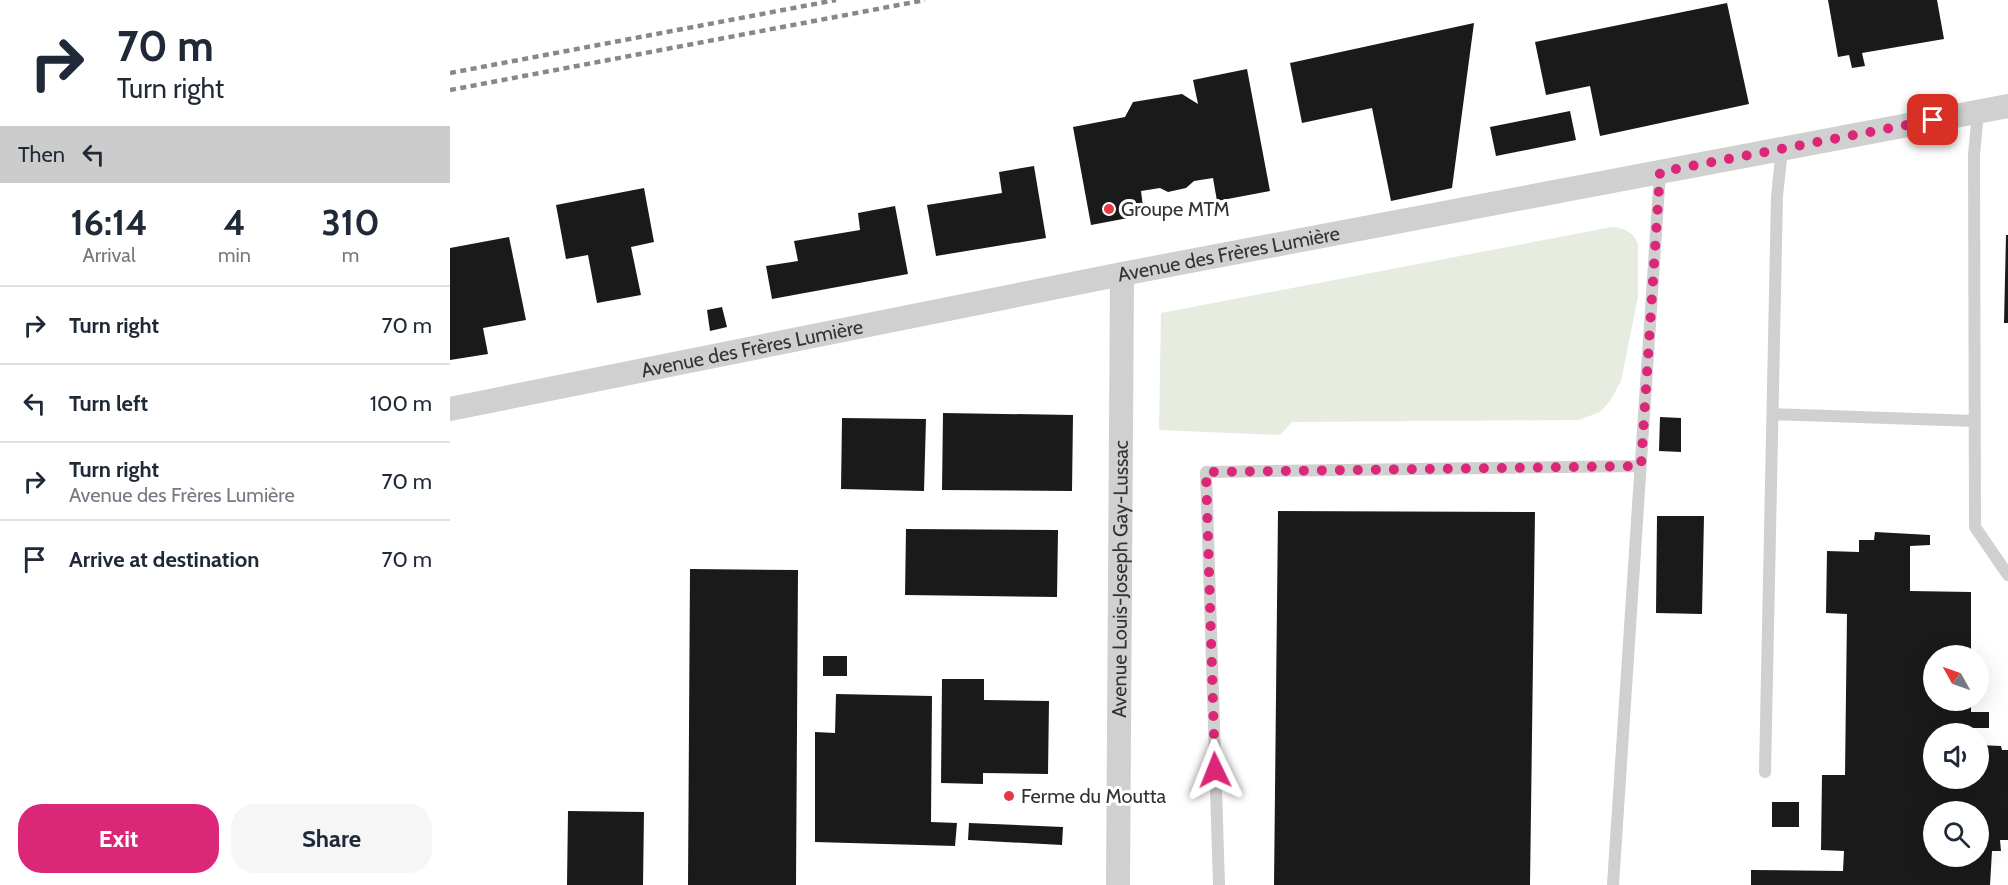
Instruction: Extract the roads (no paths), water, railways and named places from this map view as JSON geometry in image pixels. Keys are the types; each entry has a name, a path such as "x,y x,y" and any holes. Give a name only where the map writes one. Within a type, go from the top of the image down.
{"street":[{"name":"Avenue des Frères Lumière","path":"450,409 1122,274 2008,106"},
{"name":"Avenue Louis-Joseph Gay-Lussac","path":"1118,885 1122,274"}],"lane":[{"path":"1978,112 1974,155 1975,527 2008,575"},
{"path":"1765,772 1777,196 1782,149"},
{"path":"1613,885 1660,172"},
{"path":"1773,414 1974,421"},
{"path":"1219,885 1206,472 1641,466"}],"railway":[{"path":"450,73 836,0"},
{"path":"450,90 925,0"}],"place":[{"name":"Groupe MTM","path":"1109,209"},
{"name":"Ferme du Moutta","path":"1009,796"}]}
